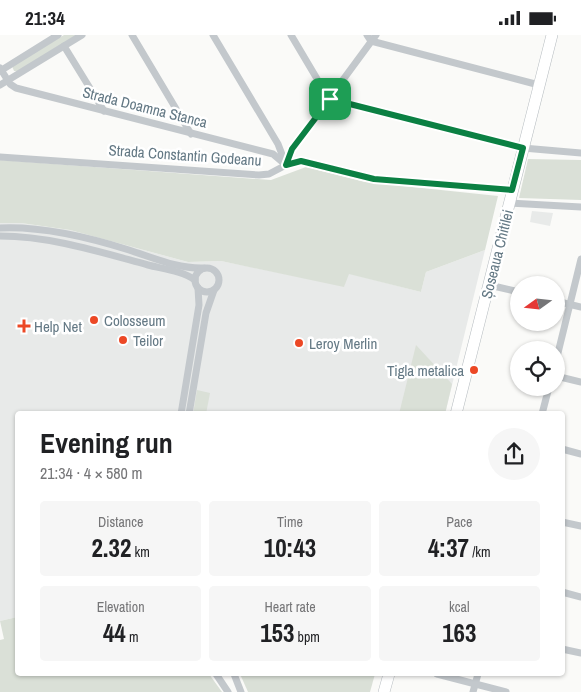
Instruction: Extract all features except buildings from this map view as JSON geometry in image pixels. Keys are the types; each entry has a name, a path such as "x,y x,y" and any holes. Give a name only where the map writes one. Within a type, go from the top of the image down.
{"main road":[{"name":"Șoseaua Chitilei","path":"457,411 552,35"},
{"path":"384,692 388,676"}],"street":[{"path":"7,81 0,70 57,35"},
{"path":"0,85 82,35"},
{"path":"132,35 191,134"},
{"path":"213,35 278,144 286,165"},
{"path":"291,35 330,99 523,148 581,153"},
{"path":"286,165 292,149 330,99 371,37 539,85"},
{"path":"64,46 104,111"},
{"name":"Strada Doamna Stanca","path":"7,81 16,88 273,154 286,165"},
{"name":"Strada Constantin Godeanu","path":"0,157 259,175 269,174 286,165 301,161 374,179 512,190"},
{"path":"509,203 581,207"},
{"path":"0,228 58,233 127,249 185,268 212,269 218,275 219,283 214,290 206,313 190,411"},
{"path":"0,236 61,243 106,252 183,274 204,292 214,290"},
{"path":"561,341 581,259"},
{"path":"181,411 199,305 196,284 198,273 204,268"},
{"path":"489,285 510,290"},
{"path":"565,304 581,307"},
{"path":"565,378 581,382"},
{"path":"543,411 547,396"},
{"path":"565,450 581,454"},
{"path":"565,523 581,526"},
{"path":"565,593 581,597"},
{"path":"565,650 581,653"},
{"path":"217,676 228,692"},
{"path":"235,676 241,692"},
{"path":"445,676 506,692"},
{"path":"473,692 477,676"}],"shaded area":[{"path":"64,35 77,35 18,71 14,71 12,66"},
{"path":"528,159 581,160 581,200 519,198"},
{"path":"0,160 271,180 306,167 365,182 498,196 485,250 426,272 421,292 349,274 344,287 221,261 188,262 70,230 21,223 0,223"},
{"path":"532,211 553,213 550,226 530,222"},
{"path":"0,223 21,223 70,230 188,262 221,261 344,286 348,273 421,292 426,272 485,250 446,411 15,411 15,617 0,621"},
{"path":"416,345 452,384 446,411 400,411"},
{"path":"197,390 210,393 207,411 194,411"},
{"path":"15,617 15,676 210,676 222,692 0,692 0,640 4,639 0,621"},
{"path":"241,676 374,676 370,692 248,692"}],"place":[{"name":"Colosseum","path":"94,320"},
{"name":"Help Net","path":"24,326"},
{"name":"Teilor","path":"123,340"},
{"name":"Leroy Merlin","path":"299,343"},
{"name":"Tigla metalica","path":"474,370"}],"route":[{"path":"330,99 523,148 512,190 374,179 301,161 286,165 292,149 330,99"}]}
